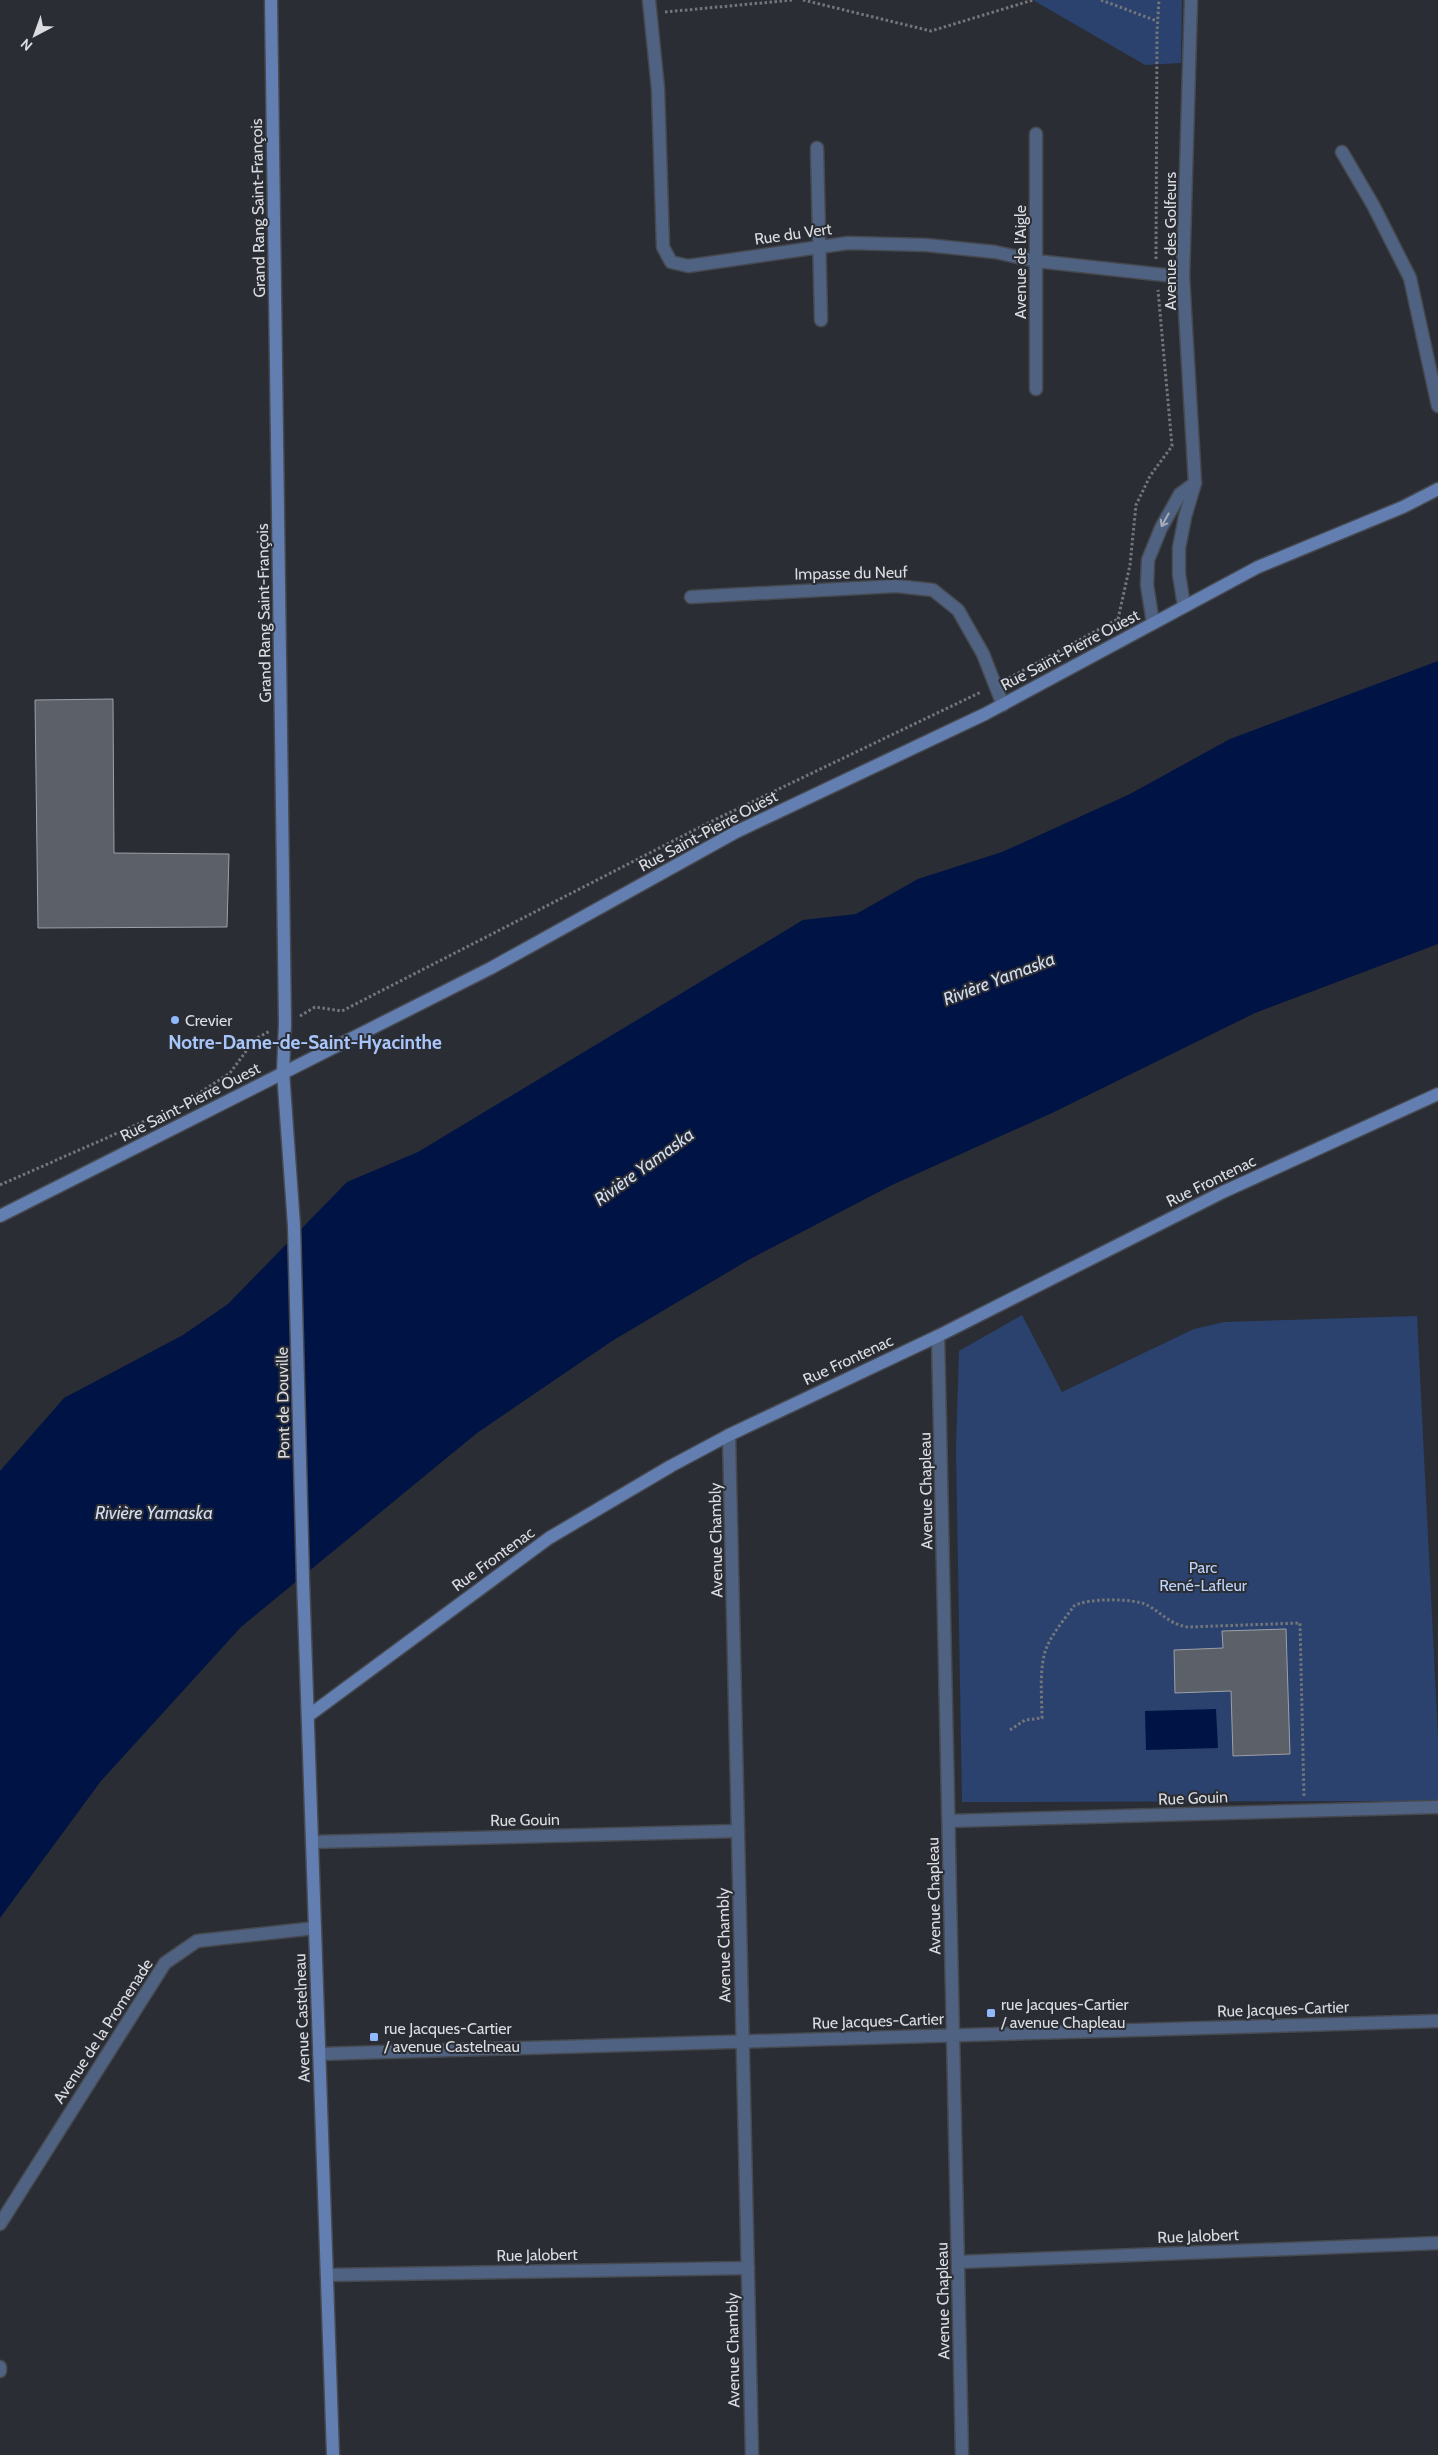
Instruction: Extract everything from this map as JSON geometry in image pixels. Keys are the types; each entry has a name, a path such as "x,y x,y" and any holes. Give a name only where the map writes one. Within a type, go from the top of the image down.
{"main road":[{"name":"Grand Rang Saint-François","path":"271,0 285,1024 283,1072 294,1226"},
{"name":"Rue Saint-Pierre Ouest","path":"0,1216 491,968 736,832 1003,705 1258,567 1403,506 1438,489"},
{"name":"Rue Frontenac","path":"308,1716 549,1538 730,1435 938,1336 1223,1192 1438,1094"},
{"name":"Pont de Douville","path":"294,1226 303,1579"},
{"name":"Avenue Castelneau","path":"303,1579 333,2455"}],"street":[{"name":"Avenue des Golfeurs","path":"1184,606 1179,574 1179,548 1185,517 1195,483 1183,277 1191,0"},
{"name":"Rue du Vert","path":"649,6 658,89 663,247 671,262 688,266 848,243 926,245 995,252 1036,261 1183,277"},
{"name":"Avenue de l'Aigle","path":"1036,134 1036,389"},
{"path":"817,148 821,320"},
{"path":"1342,152 1373,205 1410,278 1438,406"},
{"path":"1153,624 1147,584 1148,560 1161,528 1180,494 1195,483"},
{"name":"Impasse du Neuf","path":"692,597 896,586 933,590 958,610 983,654 1003,705"},
{"name":"Avenue Chapleau","path":"938,1336 962,2455"},
{"name":"Avenue Chambly","path":"730,1435 752,2455"},
{"name":"Rue Gouin","path":"949,1821 1438,1807"},
{"name":"Rue Gouin","path":"312,1842 738,1831"},
{"name":"Avenue de la Promenade","path":"0,2224 165,1963 197,1941 315,1928"},
{"name":"Rue Jacques-Cartier","path":"319,2054 1438,2021"},
{"name":"Rue Jalobert","path":"958,2262 1438,2243"},
{"name":"Rue Jalobert","path":"327,2275 748,2268"}],"path":[{"path":"649,6 794,0"},
{"path":"804,0 931,31 1033,0"},
{"path":"1101,0 1158,21"},
{"path":"1118,619 1130,565 1136,505 1150,476 1172,446 1156,275 1159,0"},
{"path":"183,1104 230,1072 255,1039 315,1007 342,1011 708,823 995,685 1118,619 1126,620"},
{"path":"0,1185 174,1108"},
{"path":"1010,1730 1025,1720 1042,1718 1042,1672 1045,1652 1069,1613 1078,1603 1089,1600 1139,1601 1173,1623 1188,1627 1300,1623 1304,1811"}],"green space":[{"path":"1033,0 1182,0 1181,63 1145,65"},
{"name":"Parc René-Lafleur","path":"1022,1315 1062,1392 1194,1329 1224,1322 1417,1316 1438,1737 1438,1801 962,1802 956,1448 959,1351"}],"water":[{"name":"Rivière Yamaska","path":"1438,661 1438,944 1255,1013 1052,1113 892,1185 750,1259 612,1341 477,1433 241,1627 101,1781 0,1918 0,1471 64,1398 183,1335 228,1304 347,1182 418,1152 803,920 856,914 918,879 1002,852 1130,794 1230,739"},
{"path":"1216,1709 1218,1748 1146,1750 1145,1711"}],"building":[{"path":"113,699 114,853 229,854 227,927 38,928 35,700"},
{"path":"1286,1629 1290,1754 1233,1756 1231,1691 1175,1693 1174,1650 1223,1648 1222,1631"}],"place":[{"name":"Crevier","path":"175,1020"},
{"name":"rue Jacques-Cartier / avenue Chapleau","path":"991,2013"},
{"name":"rue Jacques-Cartier / avenue Castelneau","path":"374,2037"}],"district":[{"name":"Notre-Dame-de-Saint-Hyacinthe","path":"305,1042"}]}
